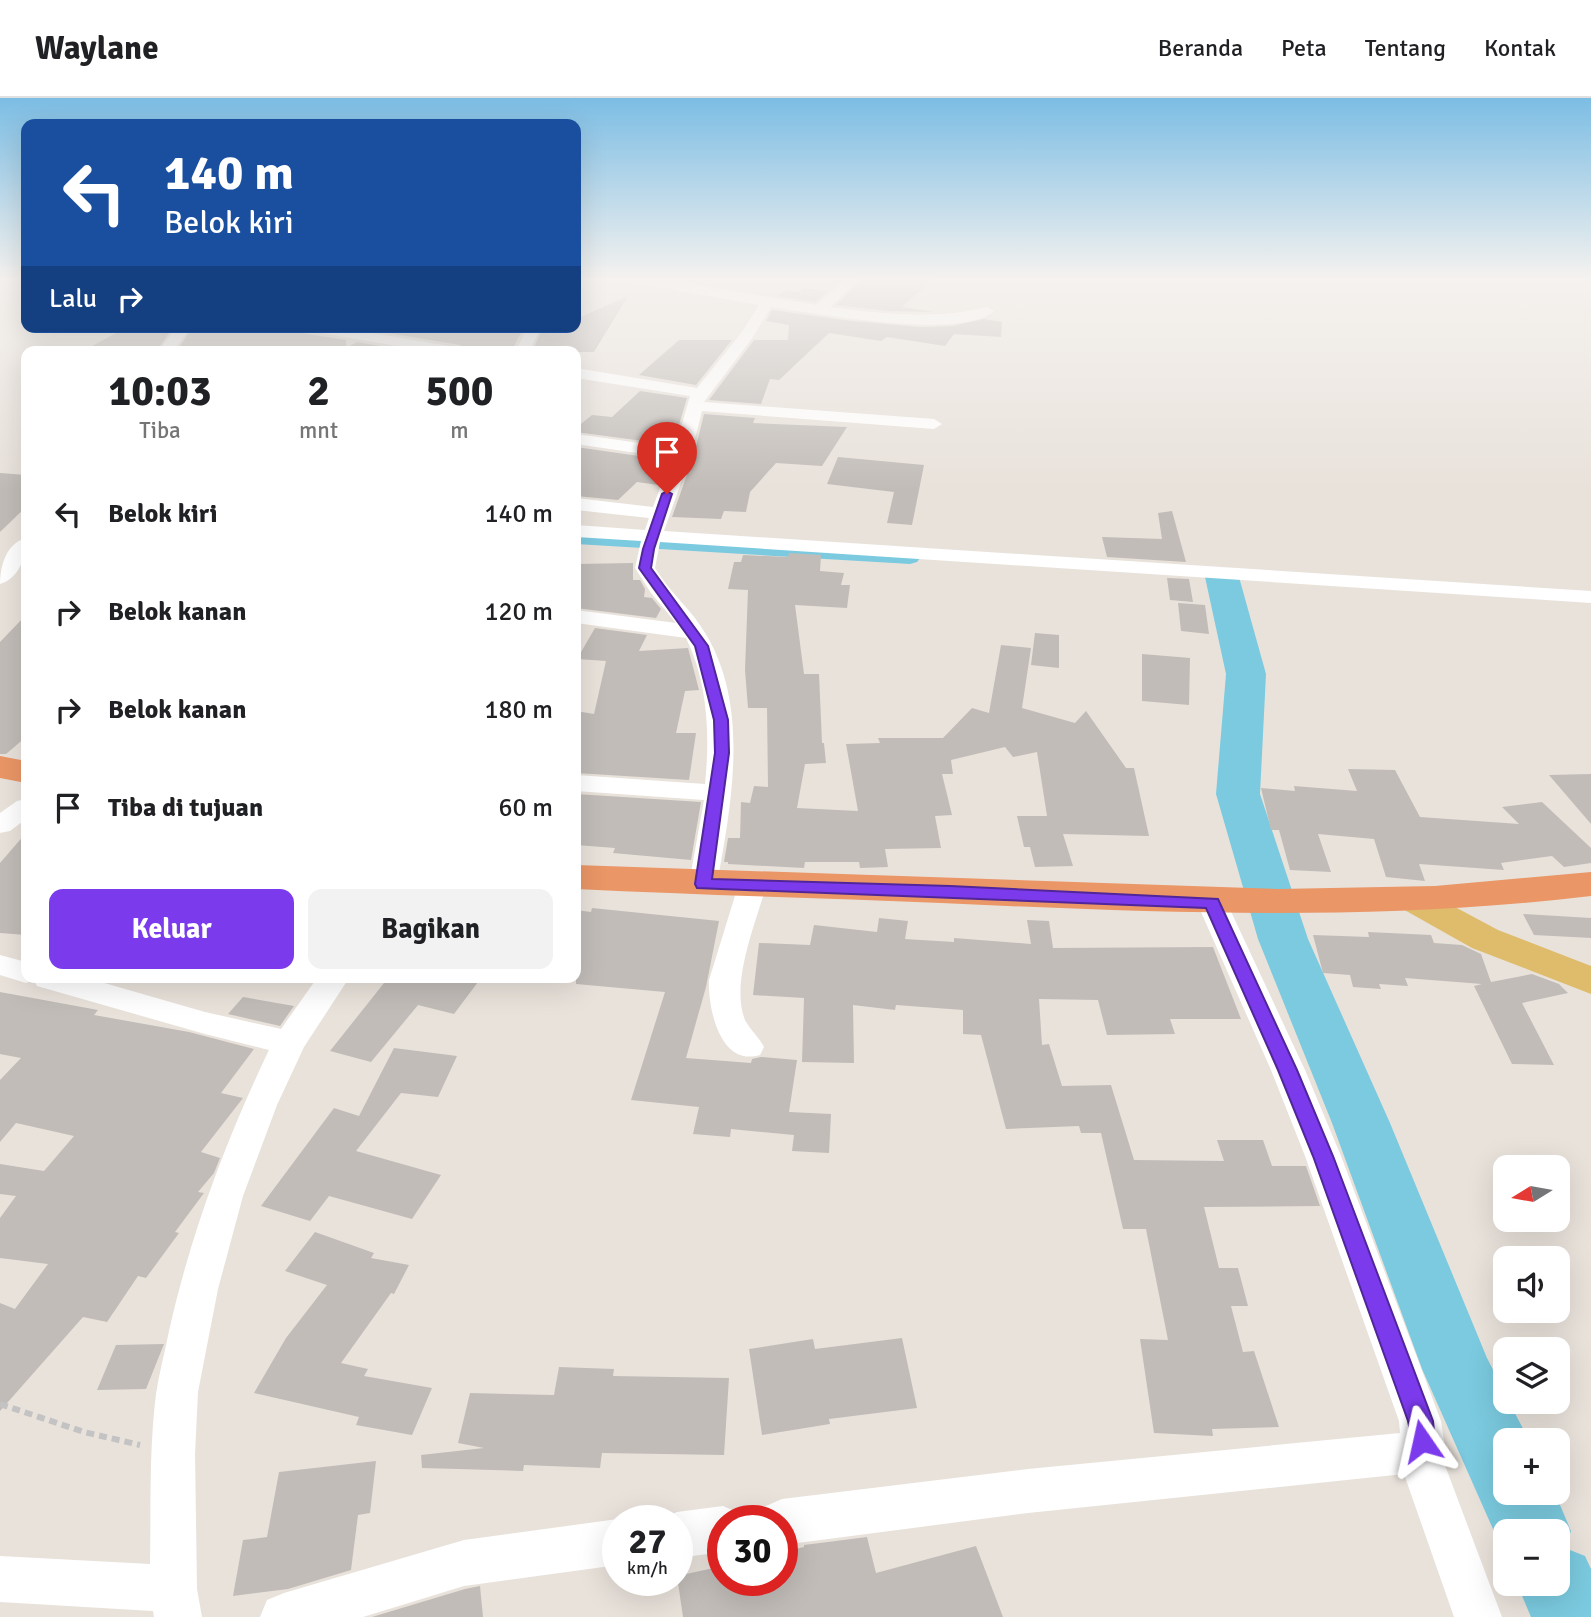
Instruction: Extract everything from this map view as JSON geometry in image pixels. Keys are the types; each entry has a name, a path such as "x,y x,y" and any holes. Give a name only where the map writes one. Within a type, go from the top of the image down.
{"highway":[{"path":"0,767 21,771"},
{"path":"581,877 1224,903 1488,897 1591,884"}],"main road":[{"path":"1414,900 1485,939 1591,981"}],"street":[{"path":"703,884 722,753 721,720 701,646 645,568 660,514 682,454 696,400 737,348"},
{"path":"581,374 696,400 934,424"},
{"path":"581,440 682,454"},
{"path":"581,505 660,514"},
{"path":"581,532 651,544"},
{"path":"581,547 651,544 1591,597"},
{"path":"0,578 21,551"},
{"path":"581,618 692,632"},
{"path":"581,783 717,793"},
{"path":"10,827 21,813"},
{"path":"748,1047 729,1025 724,1012 724,995 725,981 752,886"},
{"path":"1224,903 1323,1156 1420,1421 1422,1441 1418,1452 1478,1617"},
{"path":"0,965 21,971"},
{"path":"65,983 205,1023 289,1043"},
{"path":"0,1579 175,1603 173,1454 177,1392 198,1289 225,1196 260,1105 289,1043 331,983"},
{"path":"798,1520 1028,1491 1418,1452"},
{"path":"284,1617 464,1563 602,1544"}],"path":[{"path":"0,1404 84,1432 173,1454"}],"building":[{"path":"581,348 596,348 594,352 581,352"},
{"path":"670,348 726,348 696,385 639,375"},
{"path":"748,348 813,348 779,380 770,379 761,404 709,400"},
{"path":"640,391 687,398 673,445 581,433 581,424 592,415 612,417"},
{"path":"704,414 755,418 753,423 847,427 822,466 776,463 750,492 746,512 724,511 721,519 672,517 694,455"},
{"path":"581,448 667,460 658,485 637,482 618,500 581,496"},
{"path":"838,457 924,465 912,525 887,523 894,492 827,484"},
{"path":"0,473 21,475 21,512 0,532"},
{"path":"1172,511 1186,562 1107,557 1102,537 1162,539 1158,513"},
{"path":"789,553 821,555 820,571 844,573 841,585 850,585 847,608 795,605 804,674 819,674 822,743 826,763 805,764 797,808 858,811 846,744 880,743 878,738 943,738 972,708 989,713 1001,645 1031,648 1022,708 1075,723 1086,711 1126,768 1134,768 1149,836 1063,834 1073,866 1035,867 1030,847 1024,847 1017,816 1047,816 1037,752 1013,757 1005,747 951,760 953,774 942,774 952,815 935,816 941,848 885,849 888,867 860,868 859,862 805,862 804,868 724,862 728,838 740,838 741,802 750,803 754,786 768,787 767,708 748,708 745,670 748,590 728,589 734,562 741,562 743,555 788,557"},
{"path":"633,563 633,580 640,580 645,589 644,597 652,598 661,609 656,618 581,609 581,564"},
{"path":"1167,578 1189,579 1193,602 1170,600"},
{"path":"1178,603 1205,605 1209,634 1181,631"},
{"path":"21,620 21,741 6,754 0,754 0,642"},
{"path":"595,628 647,635 639,651 688,648 699,690 685,691 676,733 696,733 689,780 581,773 581,712 594,714 606,661 581,659 581,652"},
{"path":"1035,633 1059,635 1059,668 1031,665"},
{"path":"1142,654 1190,658 1189,705 1142,701"},
{"path":"1348,769 1395,770 1420,817 1519,824 1502,807 1542,802 1591,848 1591,863 1564,867 1552,856 1501,863 1504,870 1419,864 1425,881 1386,877 1374,839 1318,834 1331,872 1290,870 1279,830 1271,830 1261,788 1295,791 1294,786 1357,791"},
{"path":"1591,774 1591,824 1549,775"},
{"path":"581,794 701,802 691,860 613,853 615,848 581,845"},
{"path":"21,839 21,935 0,933 0,863"},
{"path":"592,908 719,921 706,987 686,1058 751,1063 752,1059 761,1057 797,1060 789,1112 831,1114 829,1153 792,1151 794,1135 731,1129 730,1137 693,1134 699,1107 631,1100 665,992 576,984 581,983 581,911 591,912"},
{"path":"1523,914 1591,918 1591,938 1534,935"},
{"path":"879,918 908,921 905,939 954,942 954,938 1031,944 1027,920 1049,921 1053,948 1213,947 1241,1019 1170,1019 1175,1034 1107,1035 1098,1000 1039,999 1042,1045 1049,1044 1062,1086 1111,1085 1134,1160 1224,1161 1217,1140 1263,1140 1272,1166 1306,1166 1320,1206 1204,1207 1219,1268 1238,1268 1248,1306 1231,1306 1243,1352 1254,1351 1279,1427 1212,1429 1213,1436 1154,1433 1140,1339 1168,1340 1146,1229 1123,1229 1101,1133 1081,1133 1079,1126 1006,1129 981,1035 963,1034 963,1010 896,1005 895,1010 853,1005 854,1063 802,1062 804,998 753,995 759,943 810,945 814,925 877,932"},
{"path":"1368,932 1431,935 1434,943 1462,945 1481,954 1491,982 1532,974 1559,984 1568,993 1522,1003 1554,1065 1512,1064 1474,986 1482,984 1405,978 1408,986 1379,984 1381,989 1353,987 1350,975 1323,973 1313,935 1369,937"},
{"path":"384,983 477,983 454,1014 418,1005 371,1062 330,1051"},
{"path":"0,992 98,1010 94,1015 189,1032 254,1049 221,1093 243,1098 201,1152 220,1158 214,1173 198,1192 204,1193 175,1232 179,1233 146,1278 138,1276 107,1322 83,1317 0,1411 0,1303 15,1309 48,1264 0,1258 0,1218 16,1196 0,1194 0,1164 44,1171 74,1136 16,1123 0,1142 0,1080 21,1058 0,1054"},
{"path":"243,997 294,1006 280,1026 228,1014"},
{"path":"394,1048 457,1056 438,1097 401,1093 356,1151 441,1175 412,1219 329,1196 310,1221 261,1206 334,1108 359,1116"},
{"path":"315,1232 374,1253 371,1258 409,1265 394,1294 391,1293 341,1363 368,1369 364,1376 432,1388 412,1435 356,1425 359,1417 254,1393 286,1338 327,1285 285,1271"},
{"path":"902,1338 917,1408 829,1419 830,1424 762,1435 749,1349 813,1339 815,1349"},
{"path":"164,1344 146,1389 97,1390 116,1345"},
{"path":"559,1367 614,1369 613,1376 729,1378 724,1455 602,1453 600,1468 524,1465 523,1471 422,1468 421,1455 484,1448 458,1443 470,1393 554,1395"},
{"path":"376,1461 370,1513 358,1515 351,1570 288,1589 233,1596 243,1540 267,1537 279,1472"},
{"path":"867,1537 876,1573 976,1546 1003,1617 683,1617 680,1596 693,1596 693,1573 707,1569 707,1596 798,1596 798,1548 804,1545"},
{"path":"480,1586 483,1617 372,1617 465,1589"}],"waterway":[{"path":"581,538 910,558"},
{"path":"1222,577 1246,674 1238,794 1259,864 1283,939 1361,1123 1457,1369 1493,1446"},
{"path":"1521,1505 1527,1519"},
{"path":"1562,1596 1571,1617"}],"route":[{"path":"667,494 648,549 645,568 701,646 721,720 722,753 711,844 703,884 950,891 1212,903 1288,1070 1323,1156 1420,1421 1422,1441"}]}
